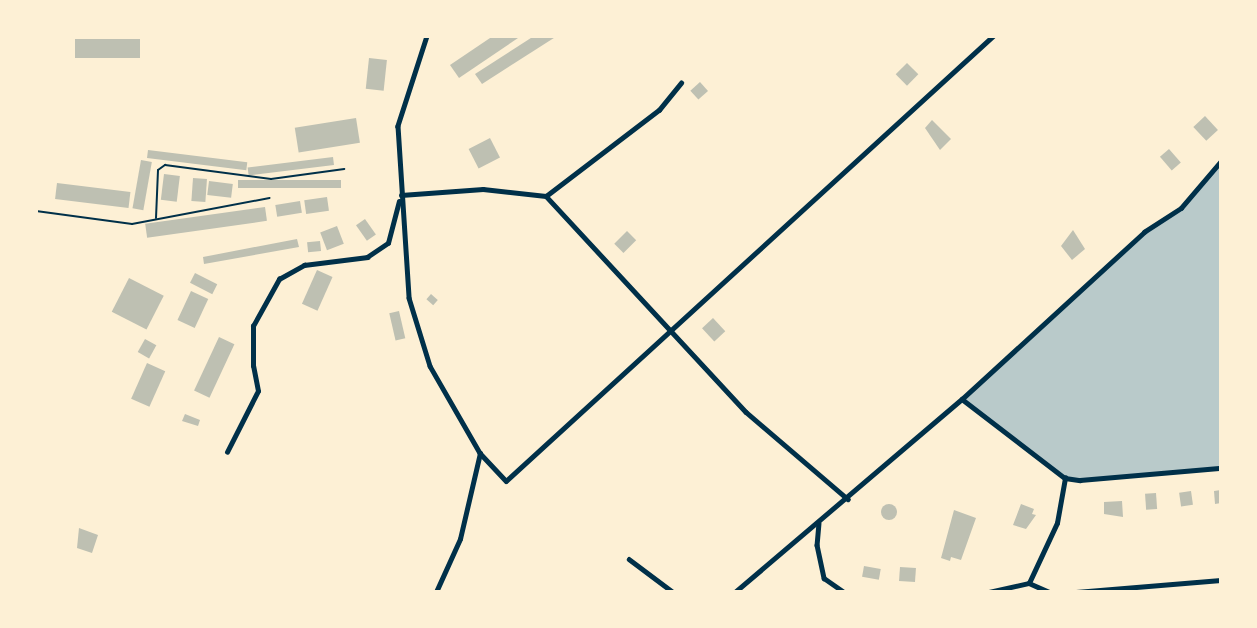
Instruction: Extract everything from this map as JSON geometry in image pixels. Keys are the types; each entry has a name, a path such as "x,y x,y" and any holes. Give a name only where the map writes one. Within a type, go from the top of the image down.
{"street":[{"path":"427,36 398,126 409,298 430,366 480,453 506,481 669,329 993,36"},
{"path":"546,196 659,110 681,83"},
{"path":"735,592 848,499 962,399 1144,232 1181,208 1221,161"},
{"path":"401,195 483,189 546,196 746,412 848,499"},
{"path":"227,452 258,391 253,366 254,326 279,279 304,265 367,257 388,243 401,195"},
{"path":"962,399 1065,478 1080,480 1221,468"},
{"path":"436,592 460,539 480,453"},
{"path":"1029,583 1057,523 1065,478"},
{"path":"819,523 818,553 825,578 844,592"},
{"path":"629,559 673,592"},
{"path":"1076,592 1221,579"},
{"path":"989,592 1029,583 1049,592"}],"lane":[{"path":"156,218 158,170 165,165 270,179 345,169"},
{"path":"36,211 132,224 270,198"}],"shaded area":[{"path":"1221,161 1221,468 1080,480 1065,478 962,399 1144,232 1181,208"}],"building":[{"path":"493,36 521,36 459,78 450,65"},
{"path":"534,36 557,36 482,84 475,74"},
{"path":"75,39 140,39 140,58 75,58"},
{"path":"369,58 387,60 384,91 366,89"},
{"path":"907,63 918,74 907,86 896,74"},
{"path":"700,82 708,91 698,100 690,91"},
{"path":"1205,116 1218,130 1206,141 1193,127"},
{"path":"356,118 360,143 299,152 295,128"},
{"path":"932,120 951,139 940,150 925,128"},
{"path":"490,138 500,158 479,168 469,149"},
{"path":"1169,149 1181,163 1172,170 1160,157"},
{"path":"148,150 247,162 246,170 147,158"},
{"path":"333,157 334,165 249,175 248,167"},
{"path":"141,160 152,162 143,210 132,208"},
{"path":"164,174 180,176 177,202 161,200"},
{"path":"193,178 207,179 205,202 191,201"},
{"path":"238,180 341,180 341,188 238,188"},
{"path":"209,181 233,184 231,198 207,195"},
{"path":"57,183 130,192 128,208 55,199"},
{"path":"327,197 329,211 306,214 304,200"},
{"path":"300,201 302,213 277,217 275,205"},
{"path":"265,207 267,221 147,238 145,224"},
{"path":"365,219 376,235 367,241 356,225"},
{"path":"337,226 344,244 327,250 320,232"},
{"path":"1073,230 1085,249 1072,260 1061,246"},
{"path":"627,231 636,240 623,253 614,244"},
{"path":"297,239 299,247 204,264 203,257"},
{"path":"320,241 321,251 308,252 307,242"},
{"path":"317,270 333,277 317,311 302,304"},
{"path":"195,273 217,284 212,294 190,283"},
{"path":"129,278 164,296 146,330 112,312"},
{"path":"191,291 208,299 195,328 177,320"},
{"path":"431,294 438,300 433,305 426,299"},
{"path":"399,311 405,338 396,341 389,313"},
{"path":"713,318 725,331 714,341 702,328"},
{"path":"219,337 234,344 209,398 194,390"},
{"path":"145,339 156,345 149,358 138,352"},
{"path":"147,363 165,371 149,407 131,399"},
{"path":"185,414 200,420 198,426 182,421"},
{"path":"1221,490 1221,503 1215,504 1214,491"},
{"path":"1191,491 1193,505 1181,507 1179,493"},
{"path":"1156,493 1157,509 1146,510 1145,494"},
{"path":"1122,501 1123,517 1104,514 1104,502"},
{"path":"889,504 895,506 897,512 895,518 889,520 883,518 881,512 883,506"},
{"path":"1021,504 1034,509 1032,514 1036,515 1026,529 1013,525"},
{"path":"954,510 976,518 961,560 951,557 950,561 941,558"},
{"path":"79,528 98,535 92,553 77,548"},
{"path":"864,566 881,569 879,580 862,577"},
{"path":"900,567 916,568 915,582 899,581"}]}
